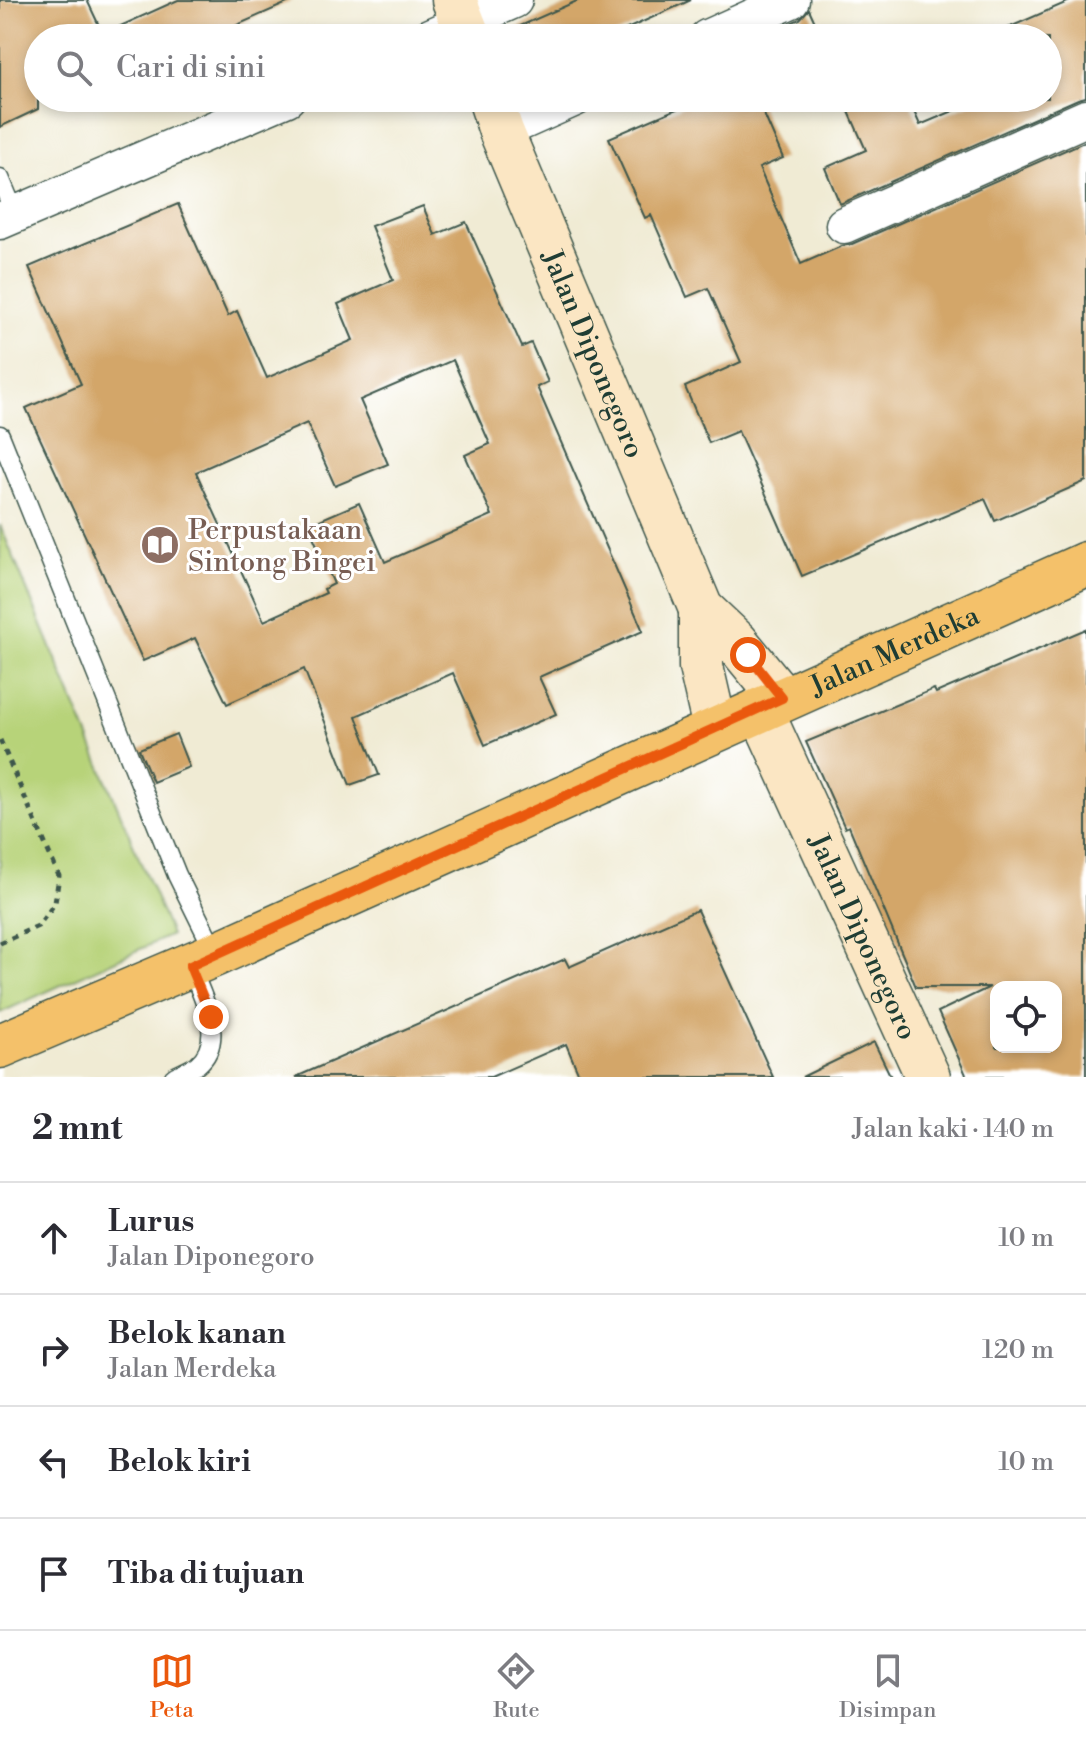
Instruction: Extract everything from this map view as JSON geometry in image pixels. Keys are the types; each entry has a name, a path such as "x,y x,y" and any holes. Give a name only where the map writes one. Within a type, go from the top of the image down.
{"main road":[{"name":"Jalan Merdeka","path":"0,1046 203,960 1086,564"}],"street":[{"path":"456,24 514,0"},
{"path":"738,24 791,0"},
{"path":"8,217 254,112"},
{"name":"Jalan Diponegoro","path":"496,115 701,609 701,667 715,728"},
{"path":"844,225 1086,118"},
{"name":"Jalan Diponegoro","path":"701,609 736,642 771,704 928,1077"}],"lane":[{"path":"0,178 8,217"},
{"path":"0,435 177,875 203,960 211,1017 207,1054 196,1066 174,1077"}],"path":[{"path":"0,740 59,876 55,903 38,926 0,943"}],"green space":[{"path":"0,525 171,935 0,1013"}],"building":[{"path":"0,0 87,0 98,24 24,24 24,112 32,112 0,127"},
{"path":"178,0 294,0 239,24 125,24"},
{"path":"579,0 691,0 638,24 525,24"},
{"path":"1072,0 1086,0 1086,97 1062,106 1062,24 1017,24"},
{"path":"809,9 816,24 789,24 800,19"},
{"path":"669,112 763,112 783,158 759,168 801,264 1086,141 1086,481 995,521 985,499 802,576 738,431 709,443 685,387 741,362 708,288 687,297 651,215 645,218 609,138"},
{"path":"849,112 914,112 920,125 951,112 1049,112 840,204 825,168 866,150"},
{"path":"178,204 228,316 237,311 267,378 353,340 338,304 393,280 371,226 423,206 435,235 466,222 522,347 531,343 548,382 537,387 643,631 539,677 556,714 485,745 453,673 356,716 379,775 350,785 304,669 227,704 195,638 143,661 26,408 81,384 29,267","holes":["453,360 490,444 465,455 492,515 385,562 359,503 308,525 334,584 324,589 326,593 264,621 196,472 307,423 335,486 388,464 360,400"]},
{"path":"1086,629 1086,1077 967,1077 938,1012 990,987 916,987 849,826 845,828 806,742 934,689 936,693"},
{"path":"176,734 189,767 153,782 139,749"},
{"path":"697,910 773,1077 580,1077 566,1044 491,1077 296,1077 565,959 569,967"},
{"path":"874,1042 891,1077 802,1077"}],"place":[{"name":"Perpustakaan Sintong Bingei","path":"160,545"}],"route":[{"path":"211,1017 190,966 782,698 748,655"}]}
